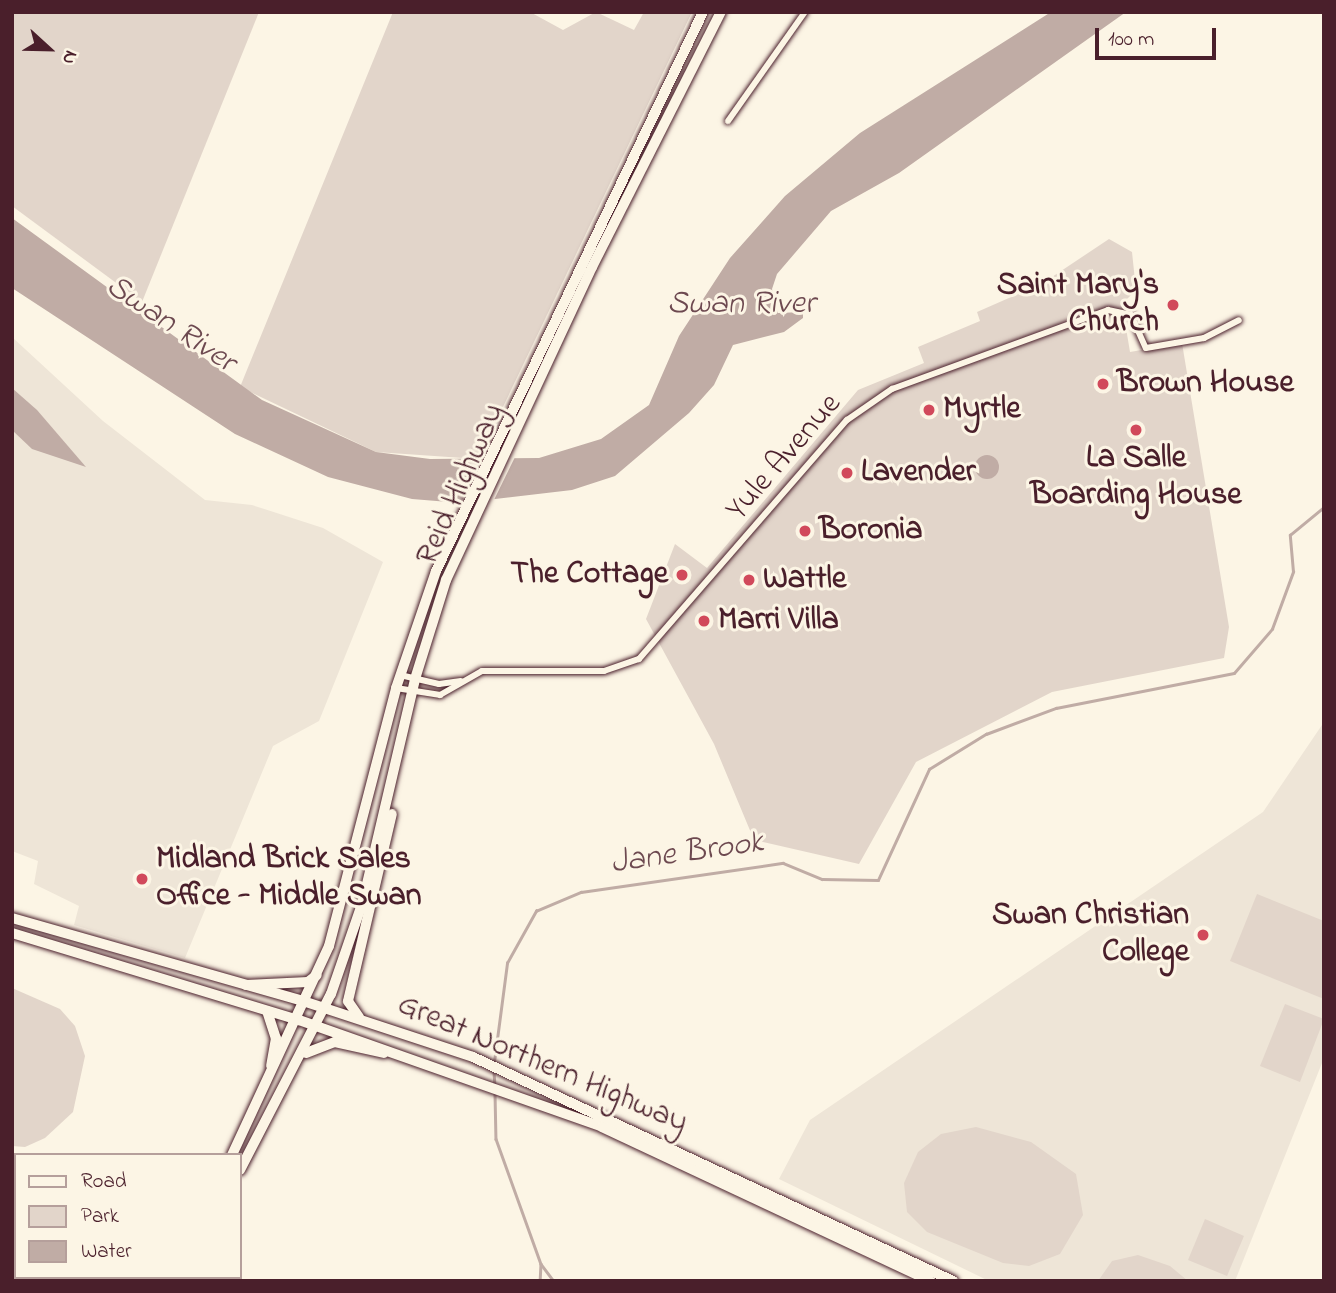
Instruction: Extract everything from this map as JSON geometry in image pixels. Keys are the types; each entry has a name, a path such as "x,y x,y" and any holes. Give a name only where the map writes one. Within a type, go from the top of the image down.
{"main road":[{"name":"Reid Highway","path":"233,1153 299,1020 317,975 360,844 400,675 461,516 703,12"},
{"name":"Reid Highway","path":"242,1166 300,1061 325,1008 393,790 415,679 474,515 592,267 722,12"},
{"path":"359,1017 348,1001 390,842 393,790"},
{"name":"Great Northern Highway","path":"12,918 359,1017 494,1067 953,1281"},
{"name":"Great Northern Highway","path":"12,933 318,1025 495,1086 601,1127 931,1281"},
{"path":"142,956 158,979"},
{"path":"246,985 307,982 317,975"},
{"path":"233,1153 274,1060 274,1029 267,1011"},
{"path":"300,1061 317,1045 335,1042 426,1063"}],"street":[{"path":"727,121 805,12"},
{"name":"Yule Avenue","path":"396,688 444,695 461,681 485,671 604,671 639,659 847,420 876,397 1108,310 1131,315 1146,348 1204,338 1239,320"},
{"name":"Yule Avenue","path":"400,675 415,679 461,681"}],"shaded area":[{"path":"12,337 103,421 205,500 252,505 323,528 383,562 319,721 273,746 185,958 74,925 79,906 34,884 38,861 12,851"},
{"name":"Swan Christian College","path":"1324,722 1324,1058 1235,1281 989,1281 779,1179 810,1120 1263,812"}],"green space":[{"path":"12,12 259,12 142,302 12,206"},
{"path":"393,12 530,12 563,30 596,12 634,30 644,12 692,12 478,459 376,452 240,387"},
{"path":"1109,239 1132,252 1136,290 1122,304 1130,352 1182,343 1229,627 1224,658 1052,692 916,762 859,864 754,840 714,744 646,619 675,544 707,568 858,390 924,363 918,347 980,321 977,312 1043,283"},
{"path":"1257,894 1324,921 1324,999 1230,961"},
{"path":"12,988 60,1009 75,1026 85,1056 73,1112 45,1138 25,1147 12,1146"},
{"path":"1285,1004 1324,1019 1300,1082 1260,1066"},
{"path":"976,1127 1031,1142 1076,1174 1083,1215 1060,1254 1029,1266 1003,1263 927,1232 907,1212 904,1183 918,1152 941,1134"},
{"path":"1205,1219 1244,1236 1227,1276 1188,1260"},
{"path":"1138,1255 1170,1266 1188,1281 1098,1281 1112,1261"}],"water":[{"name":"Swan River","path":"1051,12 1126,12 899,173 831,211 777,274 772,289 778,313 803,312 803,318 784,332 733,345 714,385 689,413 615,476 572,490 461,503 412,499 328,477 235,434 12,288 12,218 262,400 376,452 430,459 539,458 601,439 649,405 679,336 730,258 785,196 860,133"},
{"path":"12,388 37,410 86,467 32,449 12,430"},
{"path":"987,455 995,459 999,467 995,475 987,479 979,475 975,467 979,459"}],"pier":[{"path":"483,455 516,455 492,504 459,507"}],"waterway":[{"name":"Jane Brook","path":"494,1062 507,963 536,911 581,892 783,863 822,879 878,880 929,769 986,734 1056,708 1234,673 1272,629 1293,572 1290,535 1324,507"},
{"name":"Jane Brook","path":"494,1072 495,1086"},
{"name":"Jane Brook","path":"495,1093 496,1139 541,1264 540,1281"},
{"path":"541,1264 554,1281"}],"place":[{"name":"Saint Mary's Church","path":"1173,305"},
{"name":"Brown House","path":"1103,384"},
{"name":"Myrtle","path":"929,410"},
{"name":"La Salle Boarding House","path":"1136,430"},
{"name":"Lavender","path":"847,473"},
{"name":"Boronia","path":"805,531"},
{"name":"The Cottage","path":"682,575"},
{"name":"Wattle","path":"749,580"},
{"name":"Marri Villa","path":"704,621"},
{"name":"Midland Brick Sales Office - Middle Swan","path":"142,879"},
{"name":"Swan Christian College","path":"1203,935"}]}
